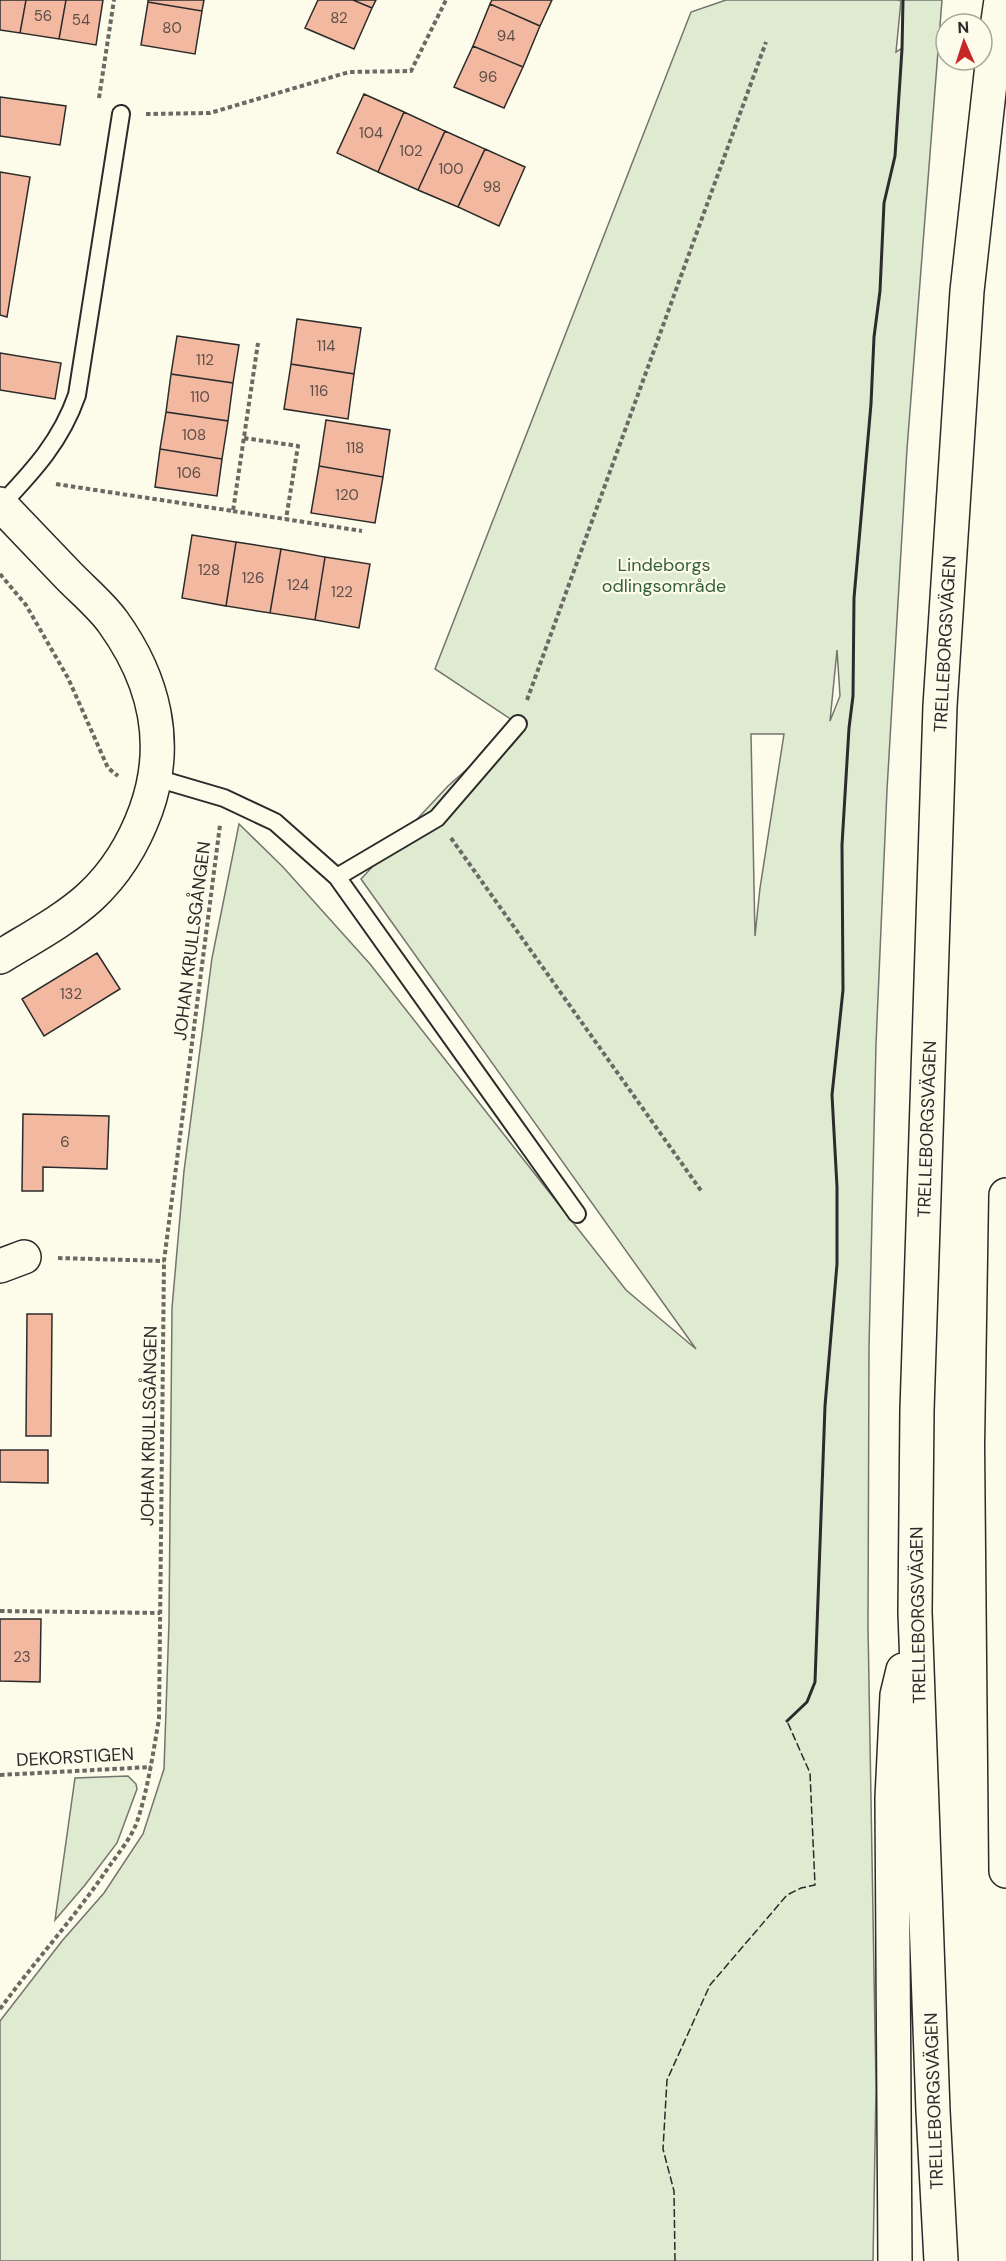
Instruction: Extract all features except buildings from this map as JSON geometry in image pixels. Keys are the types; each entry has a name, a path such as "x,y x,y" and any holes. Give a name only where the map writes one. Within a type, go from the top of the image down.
{"main road":[{"name":"TRELLEBORGSVÄGEN","path":"994,49 1001,0"},
{"name":"TRELLEBORGSVÄGEN","path":"941,2261 933,2111 915,1612 917,1399 940,706 967,291 991,72"},
{"path":"0,504 111,620 133,652 156,718 158,747 156,778 136,837 115,870 90,898 0,957"},
{"path":"1006,1195 1002,1456 1006,1871"},
{"path":"895,2261 892,1798 897,1695 915,1612"}],"lane":[{"path":"0,504 25,479 58,439 77,395 121,114"},
{"path":"337,877 437,818 518,724"},
{"path":"156,778 224,798 275,822 337,877 578,1214"}],"path":[{"path":"114,0 97,110 121,114 210,113 349,72 411,71 446,0"},
{"path":"518,724 766,42"},
{"path":"232,511 258,343"},
{"path":"244,438 297,446 286,519"},
{"path":"25,479 362,531"},
{"path":"0,574 26,605 68,678 108,768 122,780 156,778"},
{"name":"JOHAN KRULLSGÅNGEN","path":"0,2009 31,1966 95,1887 118,1853 136,1823 151,1767 159,1719 164,1261 224,798"},
{"path":"437,818 702,1192"},
{"path":"12,1261 164,1261"},
{"path":"0,1611 160,1613"},
{"name":"DEKORSTIGEN","path":"0,1775 151,1767"}],"green space":[{"name":"Lindeborgs odlingsområde","path":"726,0 898,0 901,1 896,52 902,48 903,0 942,0 941,12 934,12 934,72 936,72 907,449 887,790 876,1044 869,1348 868,1626 876,2088 873,2261 0,2261 0,2021 62,1941 104,1893 143,1834 164,1769 169,1622 172,1308 184,1171 212,958 239,824 283,867 370,964 626,1290 696,1349 361,879 448,786 518,724 435,669 691,12","holes":["837,650 840,696 830,721","751,734 784,734 760,888 755,936"]},
{"path":"128,1776 136,1784 137,1789 117,1843 55,1920 75,1778"}],"fence":[{"path":"675,2261 674,2191 663,2149 667,2080 710,1985 787,1895 801,1888 815,1885 810,1773 787,1721"}],"wall":[{"path":"787,1721 807,1702 815,1682 825,1406 837,1264 837,1187 832,1095 843,990 842,845 853,696 854,598 871,404 874,337 880,291 884,203 895,156 903,0"}]}
